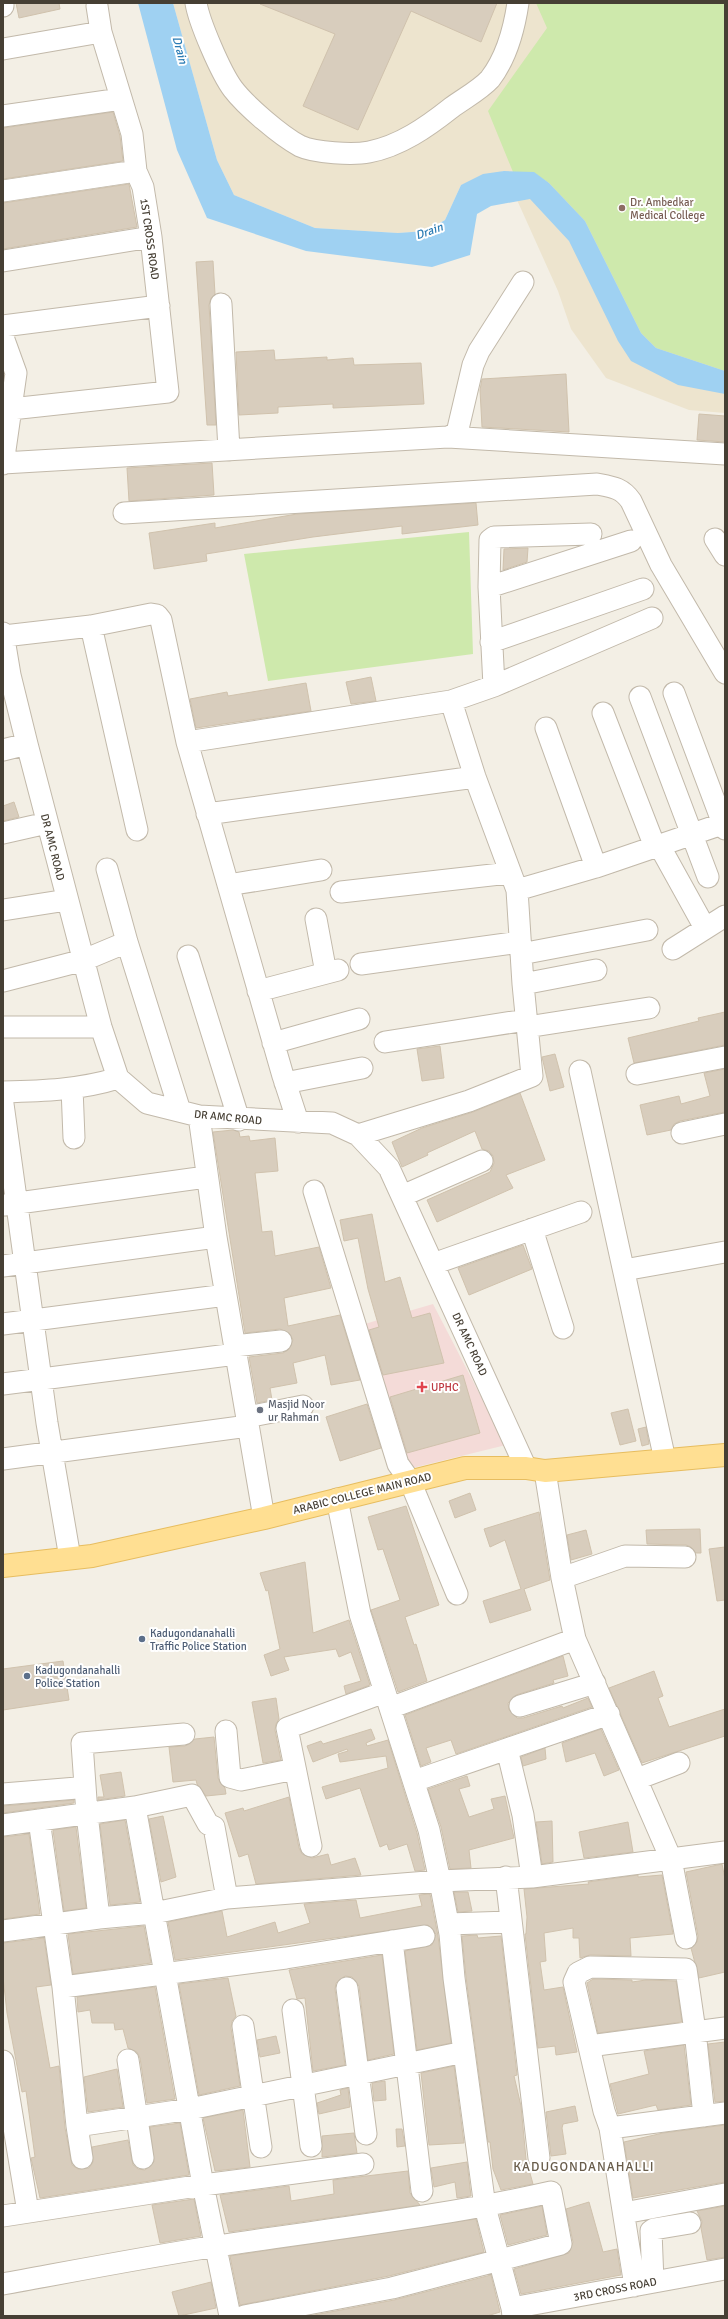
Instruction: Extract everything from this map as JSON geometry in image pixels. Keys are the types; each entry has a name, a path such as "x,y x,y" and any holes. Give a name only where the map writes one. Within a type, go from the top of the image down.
{"main road":[{"name":"ARABIC COLLEGE MAIN ROAD","path":"3,1566 92,1556 264,1518 464,1468 536,1469 725,1455"}],"street":[{"path":"196,3 210,43 233,89 266,121 301,146 332,152 368,152 399,143 438,119 489,79 506,50 515,27 518,3"},
{"name":"1ST CROSS ROAD","path":"11,409 168,392 151,237 143,187 136,171 132,134 101,32 98,6"},
{"path":"3,49 101,32"},
{"path":"3,116 121,99"},
{"path":"3,191 136,171"},
{"path":"3,261 151,237"},
{"path":"448,437 457,433 473,365 480,351 523,282"},
{"path":"221,304 229,450"},
{"path":"3,326 159,306"},
{"path":"3,337 16,373 4,453 229,450 448,437 725,454"},
{"path":"124,513 590,485 617,488 625,492 631,501 661,565 725,673"},
{"path":"494,686 489,587 489,546 492,538 591,534"},
{"path":"489,587 631,541"},
{"path":"491,642 643,589"},
{"path":"3,634 91,626 151,614 157,615 161,620 187,742 273,1043 298,1122"},
{"path":"187,742 451,701 494,686 652,618"},
{"path":"91,626 137,830"},
{"name":"DR AMC ROAD","path":"3,634 6,675 27,744 101,1027 118,1078 147,1103 190,1113 239,1120 332,1123 358,1135 389,1168 433,1264 536,1469 575,1639 671,1859 686,1938"},
{"path":"341,892 514,882 596,867 691,834 724,825 674,693"},
{"path":"640,697 708,877"},
{"path":"358,1135 469,1101 532,1076 514,882 475,777 451,701"},
{"path":"603,713 657,846 705,928"},
{"path":"546,728 596,867"},
{"path":"3,750 27,744"},
{"path":"207,814 475,777"},
{"path":"3,834 47,823"},
{"path":"107,869 127,942 190,1113 206,1177 264,1518"},
{"path":"228,885 321,870"},
{"path":"3,910 67,900"},
{"path":"673,948 725,916"},
{"path":"258,991 332,972 316,919"},
{"path":"361,964 521,948 647,930"},
{"path":"3,981 84,960 127,942"},
{"path":"188,956 239,1120"},
{"path":"523,984 596,970"},
{"path":"384,1042 649,1008"},
{"path":"273,1043 360,1019"},
{"path":"3,1026 101,1027"},
{"path":"637,1074 725,1057"},
{"path":"285,1084 362,1068"},
{"path":"580,1071 665,1460"},
{"path":"3,1092 72,1088 118,1078"},
{"path":"72,1088 74,1138"},
{"path":"3,1104 10,1205 26,1264 41,1380 70,1558"},
{"path":"682,1133 725,1124"},
{"path":"402,1196 482,1161"},
{"path":"10,1205 206,1177"},
{"path":"314,1191 398,1464 410,1481 457,1594"},
{"path":"433,1264 581,1212"},
{"path":"532,1229 563,1328"},
{"path":"3,1266 216,1237"},
{"path":"624,1270 725,1252"},
{"path":"3,1324 33,1322 226,1295"},
{"path":"3,1384 41,1380 235,1350 281,1341"},
{"path":"3,1459 247,1422 302,1406"},
{"path":"337,1499 360,1614 429,1830 448,1924 486,2207 513,2312"},
{"path":"562,1578 625,1556 685,1557"},
{"path":"311,1846 287,1728 388,1700 575,1639"},
{"path":"520,1706 595,1683"},
{"path":"414,1781 609,1714"},
{"path":"226,1732 230,1776 241,1780 295,1769"},
{"path":"99,1918 87,1814 82,1743 184,1734"},
{"path":"507,1749 524,1815 532,1877"},
{"path":"637,1779 679,1763"},
{"path":"3,1794 77,1788"},
{"path":"3,1825 135,1807 192,1796 208,1824 214,1827 227,1898"},
{"path":"135,1807 190,2109 230,2316"},
{"path":"39,1820 63,1987 77,2126 82,2158"},
{"path":"3,1931 99,1918 154,1913 227,1898 440,1881 532,1877 725,1852"},
{"path":"506,1877 510,1922 540,2158"},
{"path":"448,1924 510,1922"},
{"path":"63,1987 286,1958 424,1936"},
{"path":"392,1941 422,2191"},
{"path":"644,2284 624,2213 610,2128 574,1982 578,1973 590,1968 686,1968 695,2031 704,2116"},
{"path":"347,1988 366,2134"},
{"path":"293,2010 311,2146"},
{"path":"243,2026 261,2147"},
{"path":"589,2046 725,2028"},
{"path":"77,2126 190,2109 464,2052"},
{"path":"128,2060 144,2158"},
{"path":"3,2062 11,2157 28,2212"},
{"path":"610,2128 725,2113"},
{"path":"3,2216 204,2184 363,2164"},
{"path":"3,2284 216,2246 486,2207 551,2192 561,2244 392,2288 244,2316"},
{"path":"624,2213 725,2194"},
{"path":"644,2284 651,2232 654,2228 690,2223"},
{"name":"3RD CROSS ROAD","path":"513,2312 644,2284 725,2269"}],"shaded area":[{"name":"Dr. Ambedkar Medical College","path":"173,3 725,3 725,413 689,410 606,378 571,329 558,291 504,171 461,185 445,220 426,231 398,233 315,228 234,195 217,160"},
{"name":"UPHC","path":"433,1304 506,1445 392,1473 351,1328"}],"green space":[{"path":"536,3 725,3 725,371 656,348 641,333 585,221 549,183 534,173 513,172 488,111 547,28"},
{"path":"469,532 473,654 268,681 244,554"}],"water":[{"name":"Drain","path":"138,3 173,3 217,160 234,195 315,228 398,233 426,231 445,220 461,185 483,174 504,171 534,172 549,183 585,221 641,333 656,348 725,371 725,394 678,385 631,361 618,341 569,241 530,199 491,206 477,214 470,255 432,267 306,251 207,218 177,150"}],"building":[{"path":"16,3 59,3 60,9 19,18"},
{"path":"497,3 481,42 411,11 358,130 303,106 335,34 260,4"},
{"path":"113,112 120,136 123,161 3,179 3,128"},
{"path":"129,184 137,227 3,249 3,203"},
{"path":"213,261 215,294 211,298 209,305 216,425 207,425 196,262"},
{"path":"274,350 275,360 327,357 327,360 353,358 354,365 421,363 424,404 333,408 333,404 278,407 278,413 239,415 236,352"},
{"path":"566,374 569,432 482,427 480,390 482,379"},
{"path":"699,414 725,416 725,442 697,440"},
{"path":"212,463 214,495 129,501 127,468"},
{"path":"476,503 478,525 402,534 402,526 313,537 206,554 207,561 154,569 149,533 215,523 215,528 297,514"},
{"path":"528,548 527,562 503,570 504,549"},
{"path":"371,677 376,701 351,704 346,682"},
{"path":"306,683 311,711 196,728 190,699 227,692 228,696"},
{"path":"14,802 19,817 3,821 3,806"},
{"path":"725,1012 725,1045 634,1063 628,1038 699,1021 698,1018"},
{"path":"440,1046 444,1078 422,1081 417,1049"},
{"path":"555,1054 564,1087 550,1091 542,1057"},
{"path":"725,1069 725,1112 680,1121 674,1124 671,1130 647,1135 640,1105 679,1096 681,1104 710,1096 704,1073"},
{"path":"520,1093 545,1160 506,1175 513,1188 437,1222 427,1200 490,1172 494,1163 493,1156 489,1151 482,1149 475,1131 427,1153 428,1155 402,1167 392,1142 422,1128 473,1112"},
{"path":"233,1130 239,1132 240,1137 249,1136 250,1141 275,1138 278,1171 255,1173 262,1232 272,1231 275,1256 319,1247 331,1288 284,1298 288,1326 340,1315 360,1380 331,1385 325,1355 293,1363 297,1383 270,1388 272,1400 257,1403 249,1357 283,1353 288,1350 293,1340 290,1334 280,1329 245,1333 213,1132"},
{"path":"372,1214 385,1282 400,1277 412,1318 430,1313 444,1363 383,1375 369,1330 379,1327 368,1289 358,1238 344,1241 340,1220"},
{"path":"523,1245 532,1269 469,1295 458,1268"},
{"path":"463,1375 480,1433 407,1453 390,1397"},
{"path":"367,1404 381,1448 340,1461 326,1417"},
{"path":"628,1409 636,1441 620,1445 611,1413"},
{"path":"646,1427 649,1444 642,1446 638,1429"},
{"path":"470,1493 476,1510 455,1518 449,1501"},
{"path":"406,1506 439,1605 405,1617 414,1645 416,1644 427,1681 398,1692 371,1610 400,1600 383,1549 378,1550 368,1517"},
{"path":"539,1512 550,1580 524,1589 531,1610 490,1623 483,1601 521,1589 505,1540 490,1547 484,1529"},
{"path":"700,1529 701,1553 696,1553 691,1547 686,1545 647,1544 646,1530"},
{"path":"586,1530 592,1554 571,1560 567,1535"},
{"path":"725,1547 725,1600 717,1601 709,1549"},
{"path":"305,1562 313,1633 349,1620 370,1685 346,1694 344,1686 361,1681 351,1652 339,1657 336,1649 284,1657 289,1670 271,1676 264,1655 280,1649 268,1590 266,1591 260,1573"},
{"path":"563,1656 568,1676 553,1680 554,1683 516,1695 508,1703 509,1710 517,1718 523,1718 562,1706 563,1708 588,1698 592,1707 456,1754 451,1740 426,1748 431,1762 421,1766 405,1715"},
{"path":"63,1661 69,1700 3,1710 3,1669"},
{"path":"654,1671 663,1696 658,1698 669,1727 725,1709 725,1736 642,1763 609,1688"},
{"path":"276,1698 279,1719 275,1730 281,1760 263,1763 252,1702"},
{"path":"371,1729 375,1739 366,1743 367,1746 388,1740 417,1833 425,1870 415,1871 407,1844 389,1850 387,1844 380,1847 360,1788 326,1799 322,1787 388,1768 386,1756 340,1762 338,1754 348,1751 347,1749 313,1762 307,1746 321,1741 323,1744"},
{"path":"601,1729 619,1770 604,1776 595,1753 566,1762 562,1743"},
{"path":"214,1737 218,1778 225,1788 226,1794 206,1796 197,1784 196,1780 173,1782 169,1747 185,1746 195,1739"},
{"path":"545,1748 546,1759 523,1766 521,1757"},
{"path":"121,1772 125,1796 98,1800 98,1797 104,1797 100,1775"},
{"path":"467,1776 470,1786 459,1789 469,1817 494,1809 491,1799 505,1796 514,1838 469,1850 471,1868 450,1869 441,1827 428,1789"},
{"path":"289,1797 299,1848 302,1854 312,1858 328,1854 331,1865 355,1858 361,1875 256,1884 248,1854 239,1857 225,1813 243,1808 244,1811"},
{"path":"74,1800 74,1803 3,1813 3,1806"},
{"path":"163,1816 176,1877 161,1882 149,1819"},
{"path":"125,1820 140,1902 110,1905 100,1824"},
{"path":"552,1821 553,1862 542,1864 536,1822"},
{"path":"628,1822 633,1852 584,1858 579,1832"},
{"path":"76,1827 86,1908 64,1911 53,1830"},
{"path":"29,1834 40,1914 3,1919 3,1837"},
{"path":"722,1864 725,1879 725,1972 699,1978 691,1948 697,1942 698,1936 686,1872"},
{"path":"638,1875 638,1877 662,1875 673,1934 630,1938 631,1956 590,1955 580,1958 579,1938 573,1938 573,1928 544,1933 546,1961 540,1962 544,1990 563,1987 577,2052 556,2055 555,2046 538,2048 525,1934 527,1917 524,1889 589,1884 588,1882"},
{"path":"454,1892 468,1892 472,1911 458,1912"},
{"path":"430,1894 438,1936 451,2043 417,2050 405,1951 432,1945 436,1934 428,1925 175,1960 168,1922 222,1911 227,1937 275,1922 278,1933 310,1923 304,1904 356,1900 360,1918 422,1906 419,1895"},
{"path":"144,1926 151,1963 73,1974 68,1934"},
{"path":"477,1935 478,1938 501,1936 517,2075 514,2076 521,2106 526,2159 533,2184 501,2190 493,2169 490,2142 488,2142 462,1936"},
{"path":"44,1938 51,1985 36,1987 50,2068 59,2066 65,2128 72,2165 78,2169 89,2168 93,2162 92,2147 128,2140 133,2165 138,2169 145,2170 154,2162 150,2127 180,2123 189,2175 40,2198 31,2158 35,2157 26,2091 22,2092 7,2013 3,1977 3,1943"},
{"path":"382,1955 394,2054 368,2060 359,1986 352,1977 345,1976 336,1983 335,1989 345,2065 313,2071 305,1998 297,1999 289,1970"},
{"path":"228,1978 236,2016 232,2021 231,2028 240,2086 199,2095 179,1984"},
{"path":"593,1979 632,1980 632,1982 646,1980 676,1981 682,2022 598,2033 587,1983"},
{"path":"155,1987 175,2099 147,2103 140,2058 137,2052 128,2048 123,2029 115,2030 114,2023 92,2023 90,2010 78,2012 77,1997"},
{"path":"276,2036 280,2053 260,2057 257,2040"},
{"path":"725,2042 725,2101 715,2102 708,2044"},
{"path":"684,2045 691,2105 658,2110 656,2105 618,2114 610,2084 649,2074 644,2051"},
{"path":"454,2066 464,2143 429,2145 421,2073"},
{"path":"117,2069 123,2107 88,2112 84,2077"},
{"path":"385,2081 386,2100 374,2101 372,2083"},
{"path":"348,2088 350,2107 319,2114 317,2103 341,2095 340,2090"},
{"path":"575,2106 578,2121 563,2124 562,2128 566,2154 551,2156 546,2112"},
{"path":"243,2110 250,2167 215,2171 203,2118"},
{"path":"725,2125 725,2182 633,2198 624,2142 663,2133"},
{"path":"396,2129 402,2129 405,2146 397,2147"},
{"path":"354,2133 357,2153 322,2157 322,2136"},
{"path":"467,2162 471,2196 457,2198 455,2182 434,2187 431,2168"},
{"path":"408,2171 410,2193 420,2205 229,2232 220,2195 289,2186 291,2201 334,2194 333,2180"},
{"path":"194,2199 201,2236 160,2243 152,2205"},
{"path":"589,2202 603,2252 617,2249 621,2275 521,2294 514,2269 569,2253 573,2242 566,2209"},
{"path":"542,2206 547,2235 508,2245 500,2215"},
{"path":"725,2206 725,2257 707,2260 701,2228 702,2221 697,2211"},
{"path":"476,2219 484,2252 389,2276 240,2305 230,2256"},
{"path":"491,2275 500,2312 487,2316 309,2316 394,2300"},
{"path":"211,2282 216,2308 179,2316 172,2292"}],"place":[{"name":"Dr. Ambedkar Medical College","path":"622,208"},
{"name":"UPHC","path":"422,1387"},
{"name":"Masjid Noor ur Rahman","path":"260,1410"},
{"name":"Kadugondanahalli Traffic Police Station","path":"142,1639"},
{"name":"Kadugondanahalli Police Station","path":"27,1676"}],"district":[{"name":"KADUGONDANAHALLI","path":"584,2166"}]}
